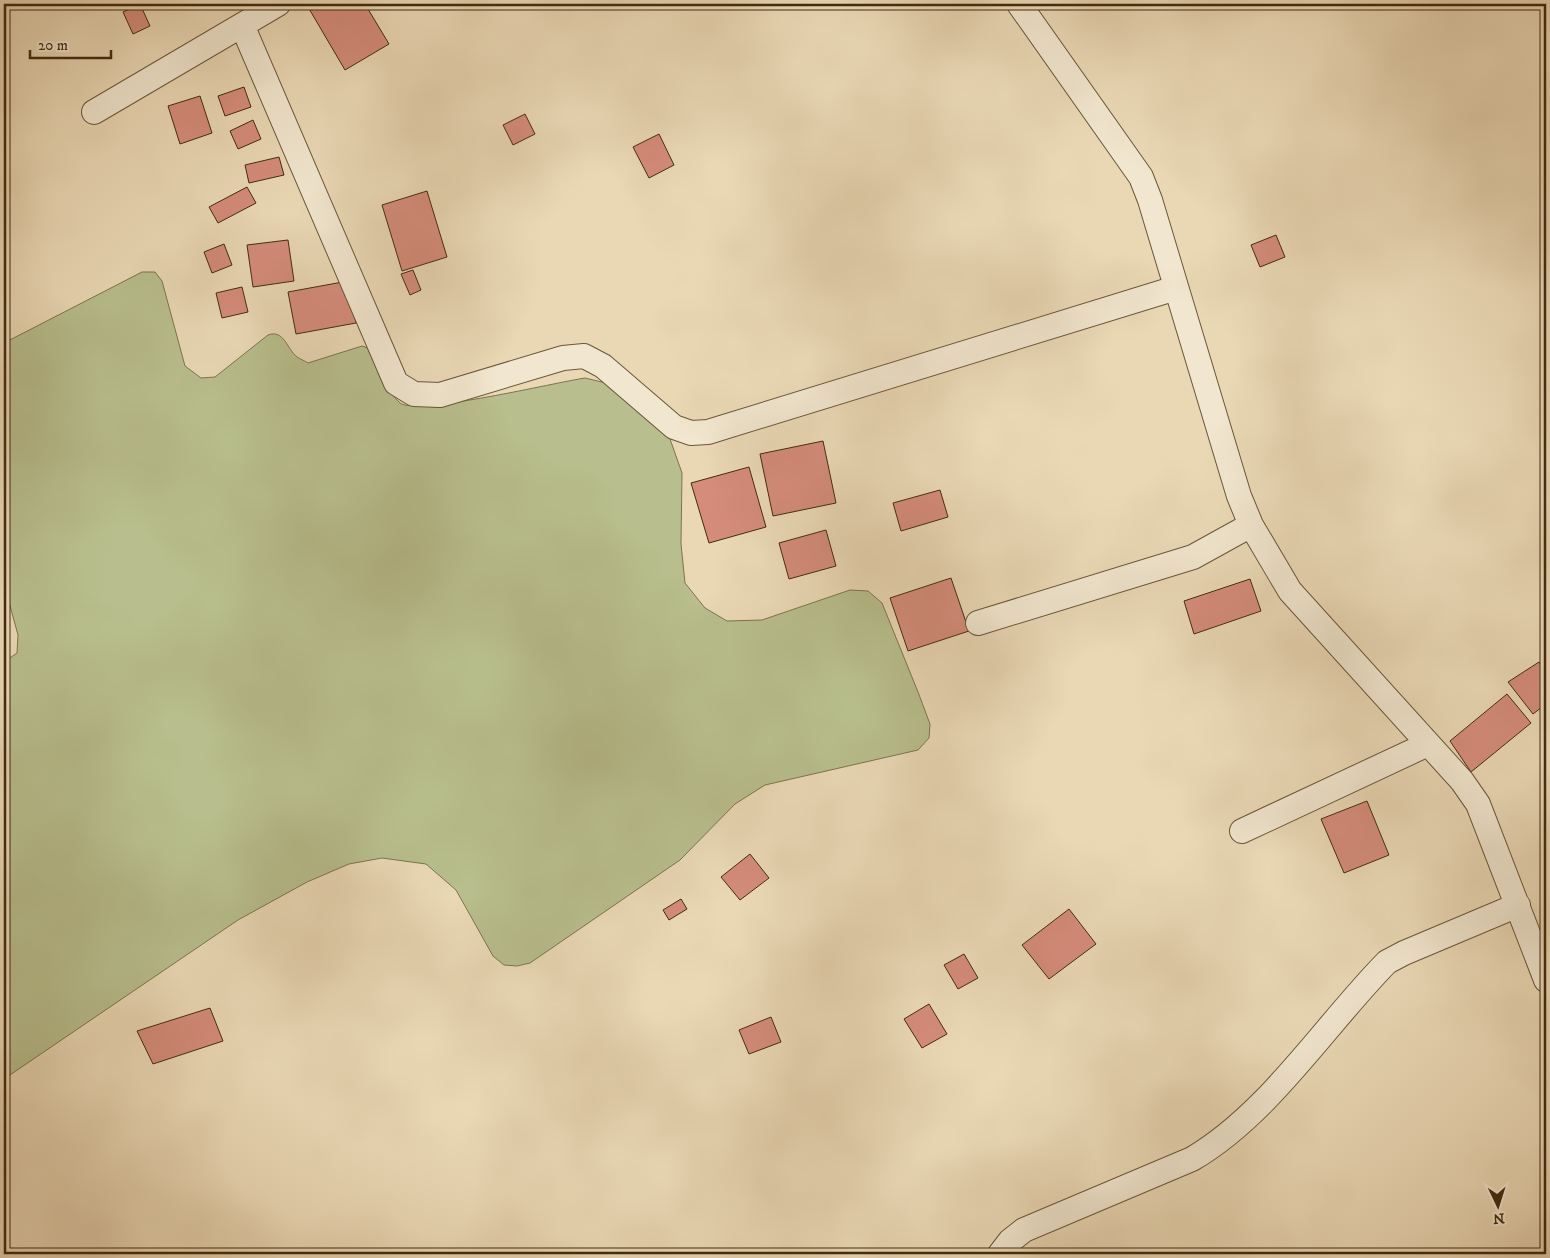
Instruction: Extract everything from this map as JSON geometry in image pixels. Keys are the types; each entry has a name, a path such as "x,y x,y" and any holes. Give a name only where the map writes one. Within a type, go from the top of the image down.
{"street":[{"path":"94,112 278,4"},
{"path":"1019,4 1141,177 1150,200 1238,496 1251,525 1290,591 1462,781 1478,804 1546,980"},
{"path":"242,25 396,383 414,394 440,395 563,358 584,356 603,366 674,427 691,433 708,432 1176,288"},
{"path":"978,623 1193,556 1251,525"},
{"path":"1242,831 1428,744"},
{"path":"1000,1254 1024,1230 1192,1159 1218,1144 1253,1113 1387,962 1518,905"}],"green space":[{"path":"142,272 155,272 162,281 185,366 201,378 215,377 268,335 273,334 282,337 297,357 308,363 362,346 371,349 390,391 400,403 411,406 458,402 585,378 606,383 670,439 682,473 681,544 685,583 705,608 727,621 762,620 850,590 868,591 882,603 930,724 929,738 918,750 765,785 735,804 680,860 530,963 517,966 504,965 493,956 456,890 426,864 382,858 349,864 307,882 238,920 4,1079 4,662 17,653 18,635 4,584 4,343"}],"building":[{"path":"140,4 150,26 133,34 123,12"},
{"path":"314,4 365,4 389,44 345,70 308,7"},
{"path":"244,87 251,107 225,116 218,96"},
{"path":"200,96 212,133 180,144 168,106"},
{"path":"525,114 535,134 513,145 503,125"},
{"path":"253,120 261,139 238,149 230,131"},
{"path":"659,134 674,165 649,178 633,147"},
{"path":"279,157 284,175 249,183 245,165"},
{"path":"247,187 256,203 218,223 209,207"},
{"path":"427,191 447,257 402,271 382,205"},
{"path":"1276,235 1285,257 1260,267 1251,245"},
{"path":"288,240 294,281 253,287 247,245"},
{"path":"224,244 232,265 212,273 204,252"},
{"path":"413,270 421,290 410,295 401,274"},
{"path":"348,281 356,323 296,334 288,292"},
{"path":"242,287 248,312 222,318 216,293"},
{"path":"823,441 836,503 773,516 760,454"},
{"path":"749,467 766,527 709,543 691,483"},
{"path":"940,490 948,517 901,531 893,503"},
{"path":"826,530 836,566 789,579 779,543"},
{"path":"951,578 969,631 908,651 890,598"},
{"path":"1250,579 1261,611 1194,634 1184,601"},
{"path":"1539,662 1546,672 1546,704 1533,714 1508,682"},
{"path":"1507,694 1531,723 1471,772 1450,741"},
{"path":"1367,801 1389,855 1344,873 1321,819"},
{"path":"750,854 769,878 740,900 721,877"},
{"path":"681,899 687,909 669,920 663,910"},
{"path":"1069,909 1096,944 1049,979 1022,945"},
{"path":"964,954 978,978 958,989 944,965"},
{"path":"929,1004 947,1034 922,1048 904,1019"},
{"path":"210,1008 223,1041 153,1064 137,1031"},
{"path":"771,1017 781,1042 749,1054 739,1030"}]}
